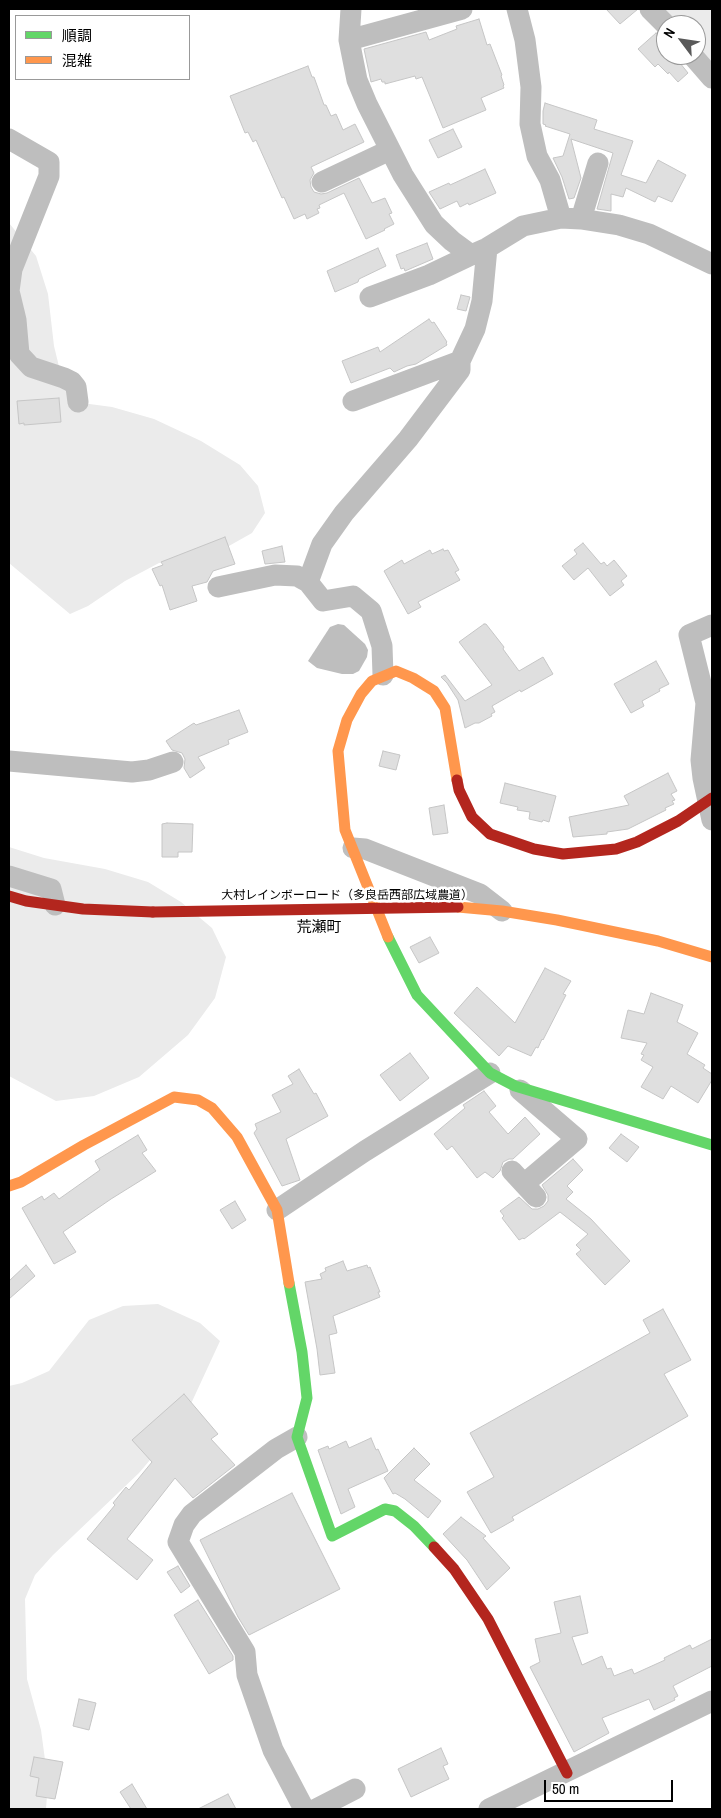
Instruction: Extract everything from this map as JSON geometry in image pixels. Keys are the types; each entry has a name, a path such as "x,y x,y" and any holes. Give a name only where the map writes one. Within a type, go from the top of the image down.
{"street":[{"path":"351,9 350,40 357,80 390,150 434,224 452,241 479,252"},
{"path":"350,40 462,9"},
{"path":"517,9 525,40 531,87 530,124 537,156 571,218"},
{"path":"701,65 712,78"},
{"path":"9,139 49,162 49,176 12,270 9,291 16,320 19,354 31,367 72,382 76,387 78,402"},
{"path":"322,182 390,150"},
{"path":"571,218 598,163"},
{"path":"370,297 430,275 479,252 523,226 571,218 619,226 649,234 712,264"},
{"path":"308,582 322,544 344,513 408,439 460,370 460,361 475,329 482,301 479,252"},
{"path":"353,401 460,361"},
{"path":"218,586 275,575 297,576 308,582 323,601 353,596 371,611 382,646 383,675"},
{"path":"712,625 689,635 706,703 701,760 711,806 638,842 616,849 563,854 534,849 490,834 472,816 459,790 445,708 434,692 413,678 396,670 372,681 361,694 347,720 338,751 345,830 354,848 384,930 417,995 490,1073 515,1086 712,1145"},
{"path":"9,761 132,772 149,770 173,762"},
{"path":"354,848 365,849 480,894 502,911"},
{"path":"9,876 51,889 55,905"},
{"name":"大村レインボーロード（多良岳西部広域農道）","path":"9,896 26,901 83,909 153,912 458,907 502,911 557,920 658,941 712,958"},
{"path":"277,1210 365,1151 490,1073"},
{"path":"515,1086 577,1139 524,1184"},
{"path":"9,1186 21,1182 84,1145 174,1098 198,1100 212,1108 236,1137 277,1210 290,1296 302,1352 307,1398 297,1437 332,1536 385,1509 395,1511 414,1526 454,1569 488,1619 567,1773"},
{"path":"297,1437 276,1449 192,1514 184,1525 178,1542 245,1652 247,1675 273,1750 304,1809"},
{"path":"489,1809 567,1773 712,1701"},
{"path":"316,1809 355,1789"}],"shaded area":[{"path":"660,9 712,9 712,69 706,62 706,15 665,15"},
{"path":"9,223 36,256 48,294 54,346 64,387 82,403 112,407 154,419 201,441 240,465 258,486 265,513 252,533 220,551 159,563 125,581 88,606 70,614 9,563"},
{"path":"338,624 344,625 365,644 368,650 367,657 359,671 353,674 342,674 317,668 308,661 330,627"},
{"path":"9,847 44,858 105,869 148,882 181,902 212,928 226,957 215,998 188,1035 139,1077 94,1096 56,1101 9,1076"},
{"path":"158,1304 200,1323 220,1341 183,1421 139,1473 53,1555 35,1575 25,1599 27,1679 41,1730 48,1782 46,1809 9,1809 9,1386 22,1383 49,1371 89,1320 123,1306"}],"building":[{"path":"606,9 638,9 620,24"},
{"path":"479,19 487,45 490,44 504,85 504,88 481,98 486,110 443,128 422,77 416,79 415,76 385,84 381,79 371,82 364,49 426,32 429,40 457,29 456,26"},
{"path":"656,33 657,65 655,67 638,49"},
{"path":"659,65 682,65 688,73 678,82 669,72 668,74"},
{"path":"308,66 324,105 326,105 331,116 336,114 343,130 355,124 364,142 311,167 314,173 310,180 311,187 314,192 327,193 359,178 372,203 385,198 392,213 389,214 394,224 366,239 344,193 319,205 320,208 317,209 319,213 307,219 305,214 294,219 284,197 282,198 256,140 253,142 248,132 245,133 230,96"},
{"path":"545,103 597,120 594,129 633,141 621,175 646,183 658,160 686,175 672,202 658,196 655,202 626,188 623,197 611,194 611,211 597,209 613,153 571,139 581,178 574,198 569,199 553,158 563,156 570,134 543,124"},
{"path":"453,129 462,147 438,158 429,140"},
{"path":"485,169 496,193 469,205 468,203 460,207 457,201 440,209 429,192 449,183 450,185"},
{"path":"427,243 433,259 405,271 404,268 401,269 396,255"},
{"path":"378,248 386,266 359,279 358,282 335,292 327,271"},
{"path":"461,295 470,297 466,311 457,309"},
{"path":"429,319 432,323 434,322 447,345 416,364 394,372 390,368 351,383 342,361 378,347 380,352"},
{"path":"59,398 61,422 19,424 17,401"},
{"path":"225,537 235,564 213,571 207,582 192,586 197,601 170,610 162,585 160,586 152,569 163,565 161,562"},
{"path":"583,543 601,564 604,562 607,566 614,560 627,576 621,581 624,585 610,596 588,568 574,580 562,566 577,554 574,550"},
{"path":"282,546 285,562 265,564 262,551"},
{"path":"443,549 444,551 448,550 459,570 455,572 460,580 418,602 421,607 408,614 384,571 402,560 404,564 430,550 432,554"},
{"path":"486,624 504,647 503,649 519,671 543,657 553,674 492,706 495,712 491,714 492,716 465,728 458,700 441,677 445,675 465,701 492,685 459,642"},
{"path":"656,661 669,684 642,701 644,706 631,713 614,684"},
{"path":"239,710 248,732 228,740 229,744 198,757 205,768 190,778 184,768 185,759 182,753 172,750 166,741 194,723 196,725"},
{"path":"383,751 400,755 396,770 379,766"},
{"path":"668,773 677,791 671,794 675,800 672,801 674,804 665,808 666,810 628,829 607,832 607,834 573,837 569,817 629,805 624,796"},
{"path":"505,783 556,796 549,822 529,819 530,812 517,810 518,807 500,803"},
{"path":"444,805 448,833 433,835 429,808"},
{"path":"162,824 193,824 192,852 178,852 178,857 162,857"},
{"path":"430,937 439,953 419,963 410,947"},
{"path":"545,968 571,981 563,994 566,995 543,1040 531,1056 508,1046 499,1056 454,1013 477,987 515,1023"},
{"path":"651,993 683,1005 677,1022 698,1033 687,1054 705,1065 703,1068 712,1074 712,1080 698,1103 671,1086 663,1099 641,1087 653,1067 641,1060 644,1055 641,1054 647,1043 621,1038 628,1010 644,1014"},
{"path":"410,1053 429,1078 400,1101 380,1075"},
{"path":"299,1069 314,1094 316,1093 328,1116 286,1139 300,1180 282,1186 254,1133 257,1129 255,1124 281,1112 272,1095 293,1084 288,1076"},
{"path":"484,1091 496,1106 489,1112 508,1134 525,1117 540,1134 513,1159 503,1162 500,1171 493,1178 485,1172 477,1178 452,1146 447,1150 434,1134 465,1108 463,1105"},
{"path":"621,1134 639,1147 627,1162 609,1148"},
{"path":"138,1135 147,1150 142,1153 156,1171 63,1232 76,1252 54,1264 22,1208 42,1196 44,1200 54,1193 59,1199 100,1170 95,1161"},
{"path":"573,1159 583,1170 567,1186 573,1192 566,1199 591,1219 630,1261 605,1285 576,1254 581,1250 576,1245 588,1234 560,1212 524,1239 519,1240 502,1218 504,1216 500,1211 519,1197 532,1209 544,1206 548,1201 548,1195 542,1185"},
{"path":"235,1201 246,1220 232,1229 220,1210"},
{"path":"343,1261 347,1271 367,1265 368,1268 370,1267 380,1292 378,1292 380,1297 333,1316 337,1333 329,1335 335,1373 320,1375 305,1282 322,1279 320,1274 326,1271 325,1268"},
{"path":"26,1265 35,1276 9,1299 9,1281"},
{"path":"663,1309 691,1360 664,1374 688,1416 512,1517 514,1520 491,1533 467,1492 494,1477 470,1433 650,1333 643,1320"},
{"path":"184,1394 218,1434 211,1439 235,1465 193,1498 175,1478 127,1539 153,1560 137,1580 87,1539 115,1505 113,1503 126,1487 129,1490 152,1462 132,1440"},
{"path":"371,1438 388,1471 348,1489 355,1507 341,1514 318,1450 328,1446 329,1449 346,1441 349,1448"},
{"path":"414,1448 430,1464 414,1480 441,1501 428,1518 405,1499 395,1493 393,1494 384,1478"},
{"path":"292,1493 340,1589 249,1635 238,1617 200,1540"},
{"path":"461,1517 486,1536 483,1538 510,1568 487,1590 467,1560 443,1534"},
{"path":"178,1566 190,1586 181,1593 167,1572"},
{"path":"580,1596 588,1633 572,1637 582,1665 602,1656 607,1669 611,1668 614,1676 632,1669 634,1674 665,1660 664,1658 690,1645 692,1649 712,1639 712,1666 673,1686 678,1696 674,1698 675,1700 654,1710 649,1699 602,1718 609,1733 574,1752 530,1667 540,1662 535,1639 561,1633 554,1602"},
{"path":"198,1600 233,1656 233,1660 209,1674 174,1615"},
{"path":"79,1699 96,1703 89,1730 73,1726"},
{"path":"441,1748 448,1764 443,1766 449,1779 411,1797 398,1769"},
{"path":"34,1757 63,1762 55,1799 36,1796 39,1778 30,1776"},
{"path":"132,1784 147,1809 131,1809 120,1792"},
{"path":"228,1794 236,1809 198,1809"}],"traffic: fast":[{"path":"388,937 417,995 490,1073 515,1086 712,1145"},
{"path":"289,1283 302,1352 307,1398 297,1437 332,1536 385,1509 395,1511 414,1526 434,1547"}],"traffic: slow":[{"path":"388,937 345,830 338,751 347,720 361,694 372,681 396,671 413,678 434,691 445,708 457,780"},
{"path":"458,907 502,911 557,920 658,941 712,957"},
{"path":"9,1186 21,1182 84,1145 174,1097 198,1100 212,1108 237,1137 277,1210 289,1283"}],"traffic: jam":[{"path":"457,780 459,790 472,817 490,834 534,849 563,854 616,849 637,842 678,821 712,798"},
{"path":"9,896 26,901 83,909 153,912"},
{"path":"153,912 458,907"},
{"path":"434,1547 454,1569 488,1619 567,1773"}],"district":[{"name":"荒瀬町","path":"319,928"}]}
